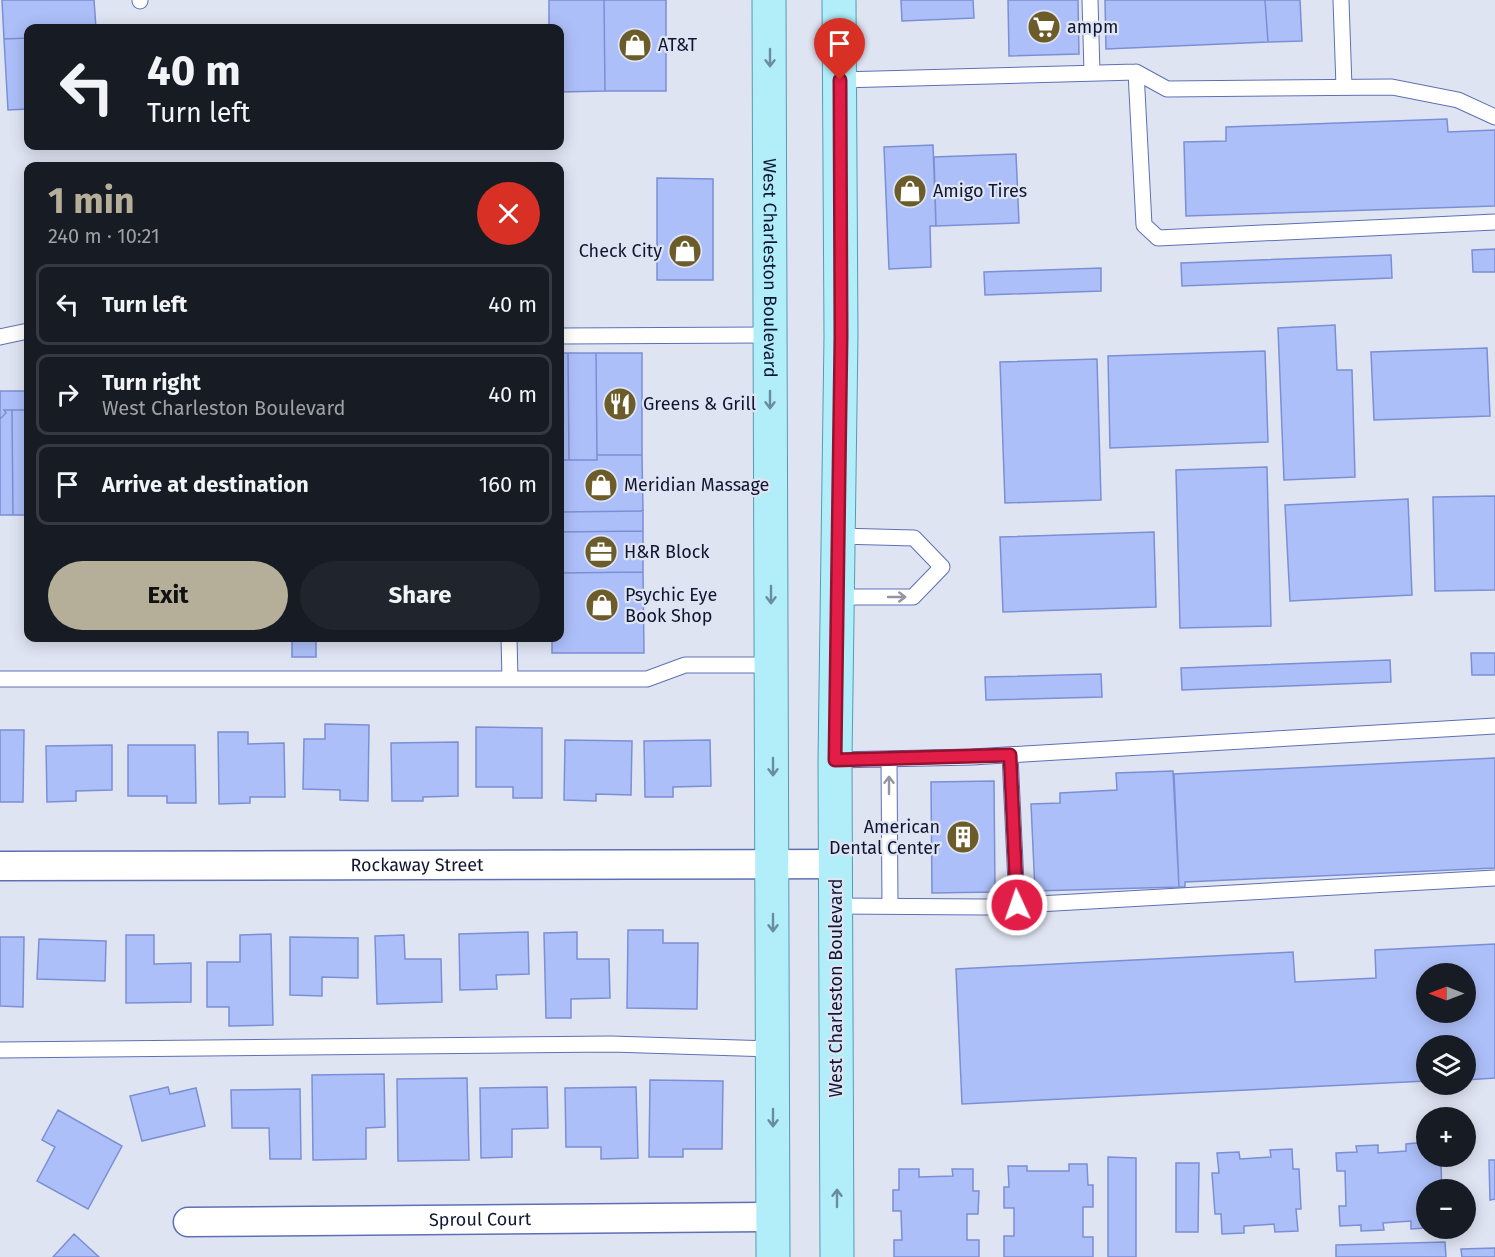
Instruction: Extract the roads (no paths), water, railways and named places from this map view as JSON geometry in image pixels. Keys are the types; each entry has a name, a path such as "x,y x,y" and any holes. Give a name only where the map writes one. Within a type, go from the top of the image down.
{"main road":[{"name":"West Charleston Boulevard","path":"769,0 773,1257"},
{"name":"West Charleston Boulevard","path":"837,1257 835,760 839,536 839,0"}],"street":[{"name":"Rockaway Street","path":"0,866 835,864"},
{"name":"Sproul Court","path":"188,1222 773,1217"}],"lane":[{"path":"1090,0 1092,73"},
{"path":"1341,0 1344,87"},
{"path":"840,80 1136,72 1167,89 1392,87 1458,100 1495,117"},
{"path":"1136,72 1144,225 1158,238 1495,222"},
{"path":"0,337 24,332"},
{"path":"564,336 770,335"},
{"path":"838,597 913,597 942,567 914,538 839,536"},
{"path":"509,642 510,679"},
{"path":"0,680 647,679 685,665 772,664"},
{"path":"835,760 1010,755 1495,726"},
{"path":"1010,755 1017,905"},
{"path":"889,759 890,906"},
{"path":"835,906 1017,905 1495,878"},
{"path":"0,1050 611,1044 773,1049"}],"place":[{"name":"ampm","path":"1044,27"},
{"name":"AT&T","path":"635,45"},
{"name":"Amigo Tires","path":"910,191"},
{"name":"Check City","path":"685,251"},
{"name":"Greens & Grill","path":"620,404"},
{"name":"Meridian Massage","path":"601,485"},
{"name":"H&R Block","path":"601,552"},
{"name":"Psychic Eye Book Shop","path":"602,605"},
{"name":"American Dental Center","path":"963,837"}]}
